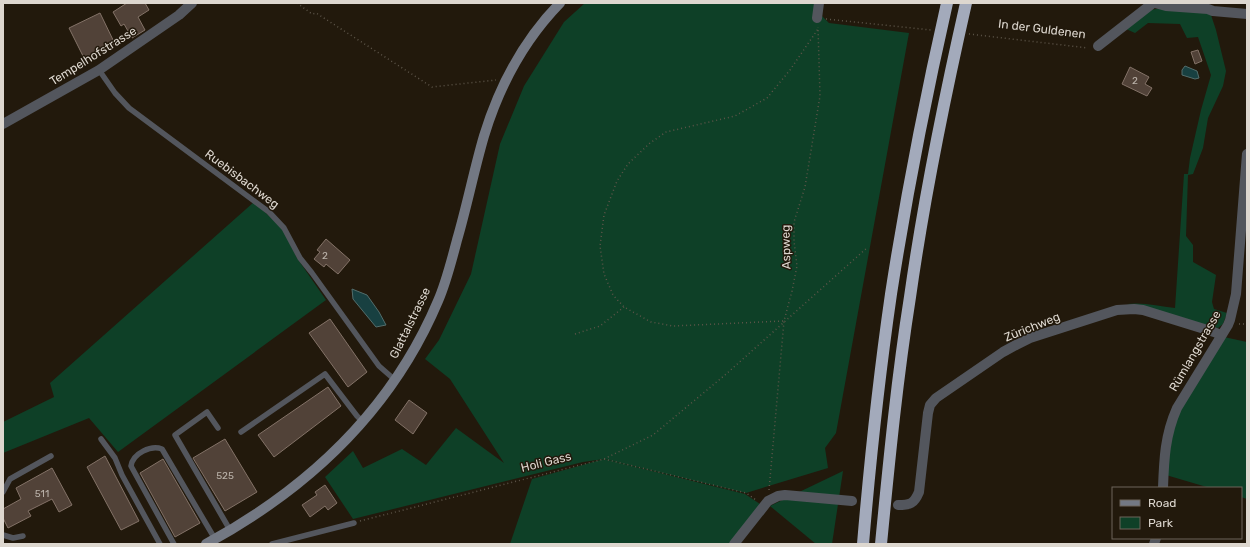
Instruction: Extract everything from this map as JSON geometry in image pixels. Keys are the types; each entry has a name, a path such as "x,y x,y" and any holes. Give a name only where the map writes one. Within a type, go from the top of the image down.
{"highway":[{"path":"862,544 872,445 892,287 917,144 947,3"},
{"path":"881,544 892,432 910,297 936,141 966,3"}],"street":[{"name":"Tempelhofstrasse","path":"3,124 99,70 179,15 192,3"},
{"name":"Glattalstrasse","path":"206,544 254,515 300,482 333,453 363,422 411,356 438,300 457,240 484,136 505,81 528,42 560,3"},
{"path":"817,18 819,3"},
{"name":"In der Guldenen","path":"1098,46 1154,3 1166,6 1247,14"},
{"name":"Rümlangstrasse","path":"1163,487 1165,451 1169,428 1173,417 1230,320 1236,294 1247,154"},
{"name":"Zürichweg","path":"898,505 907,505 912,503 916,499 919,492 930,405 936,398 1016,344 1109,312 1125,309 1143,310 1221,335"},
{"path":"734,544 767,503 778,496 785,495 852,501"}],"lane":[{"name":"Ruebisbachweg","path":"99,70 115,93 129,108 269,212 284,228 300,258 378,366 395,380"},
{"path":"241,432 325,374 363,422"},
{"path":"218,428 207,412 175,435 230,530"},
{"path":"101,440 115,458 122,475 160,544"},
{"path":"174,544 132,466 132,461 135,456 151,448 157,447 162,449 215,539"},
{"path":"3,492 10,479 50,456"},
{"path":"272,544 354,523"},
{"path":"3,536 13,538 23,536"}],"path":[{"path":"297,3 312,14 316,12 432,87 499,80 505,81"},
{"path":"817,18 913,28"},
{"name":"Aspweg","path":"767,503 784,321 797,266 794,240 794,222 805,187 820,96 817,18"},
{"path":"784,321 673,326 651,322 624,307 613,295 604,274 600,246 604,215 617,181 628,164 650,143 666,132 735,116 767,98 790,70 818,29"},
{"name":"In der Guldenen","path":"984,36 1086,48 1098,46"},
{"name":"Holi Gass","path":"354,523 604,458 653,435 868,247"},
{"path":"575,334 600,326 624,307"},
{"path":"604,458 746,493 767,503"}],"green space":[{"path":"585,3 817,3 816,10 829,23 909,33 836,433 825,448 828,468 746,493 604,459 583,462 353,519 325,477 353,451 363,468 402,449 426,465 456,428 504,463 450,379 425,359 439,340 471,274 500,144 524,86 564,22"},
{"path":"1165,8 1208,12 1211,15 1226,71 1223,86 1208,118 1203,148 1193,174 1188,175 1186,236 1193,245 1193,262 1216,275 1212,302 1214,309 1227,313 1223,324 1218,328 1127,304 1145,304 1175,308 1184,174 1188,174 1190,158 1201,110 1211,75 1198,37 1187,38 1180,24 1148,23 1135,33 1126,29 1148,10"},
{"path":"254,202 283,229 297,258 326,300 118,452 89,418 3,453 3,422 54,397 50,383"},
{"path":"1224,337 1247,342 1247,499 1242,497 1242,487 1207,487 1166,475 1168,446 1179,410"},
{"path":"604,459 745,494 763,506 732,544 510,544 532,479"},
{"path":"843,471 832,544 816,544 770,506"}],"water":[{"path":"1185,66 1197,71 1199,78 1195,79 1182,75 1182,70"},
{"path":"352,289 367,295 386,325 376,327 353,299"}],"building":[{"path":"127,3 145,3 149,10 138,17 145,30 132,38 124,24 121,26 113,12"},
{"path":"100,13 115,44 85,60 69,28"},
{"path":"1198,50 1202,61 1195,64 1191,52"},
{"path":"1130,67 1149,77 1145,84 1152,88 1147,96 1122,84"},
{"path":"326,239 350,260 338,274 326,264 324,267 314,259 320,252 317,250"},
{"path":"330,319 367,372 348,387 309,333"},
{"path":"328,387 341,406 274,457 258,435"},
{"path":"409,400 427,413 413,434 395,420"},
{"path":"225,439 257,492 225,511 193,458"},
{"path":"105,456 139,521 121,530 87,467"},
{"path":"163,459 200,523 175,537 140,473"},
{"path":"52,468 72,505 59,512 52,499 28,511 31,516 8,528 3,518 3,509 21,499 16,488"},
{"path":"325,485 337,503 328,510 325,506 310,517 302,505 317,495 315,492"}]}
